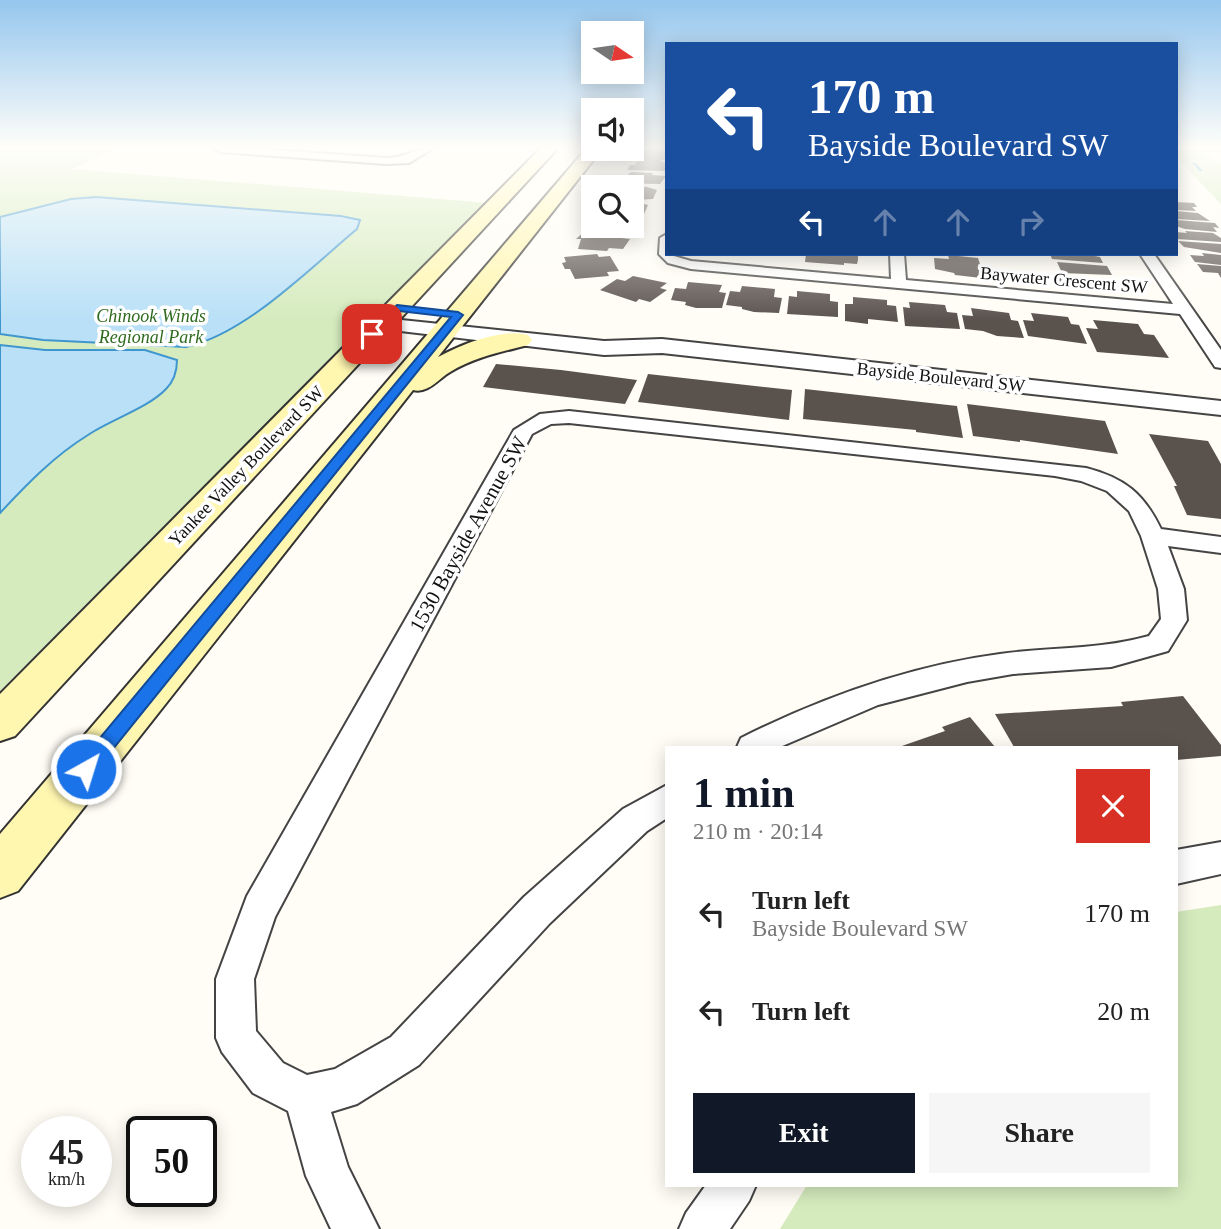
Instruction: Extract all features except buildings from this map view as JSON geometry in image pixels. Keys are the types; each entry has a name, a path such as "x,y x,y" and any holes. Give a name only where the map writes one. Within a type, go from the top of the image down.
{"main road":[{"name":"Yankee Valley Boulevard SW","path":"0,723 494,206"},
{"path":"0,873 547,206"},
{"path":"359,436 422,380 450,360 479,347 519,340"}],"street":[{"name":"Baywater Crescent SW","path":"666,256 691,265 1186,310"},
{"path":"897,256 900,284"},
{"path":"1148,256 1221,363"},
{"name":"Bayside Boulevard SW","path":"389,316 451,323 611,333 662,346 1221,408"},
{"name":"Bayside Boulevard SW","path":"451,323 519,340 604,348 662,346"},
{"name":"1530 Bayside Avenue SW","path":"305,1097 268,1078 236,1038 234,979 260,909 524,430 547,418 569,417 1086,475 1115,486 1139,507 1153,536 1171,589 1174,620 1158,644 1113,655 1002,665 929,678 862,698 799,722 754,746"},
{"path":"1153,536 1221,545"},
{"path":"356,1229 328,1176 305,1097 342,1089 405,1051 537,910 635,820 665,801"},
{"path":"1178,867 1221,858"},
{"path":"702,1229 732,1187"}],"green space":[{"name":"Chinook Winds Regional Park","path":"0,206 486,206 0,691"},
{"path":"1221,905 1221,1229 780,1229 806,1187 1178,1187 1178,912"}],"water":[{"path":"42,206 217,206 341,216 360,220 357,229 276,298 231,329 186,347 43,340 0,334 0,217"},
{"path":"0,345 45,350 145,350 177,360 171,382 158,396 76,443 41,471 0,513"}],"route":[{"path":"86,769 458,315 397,308 372,334"}]}
